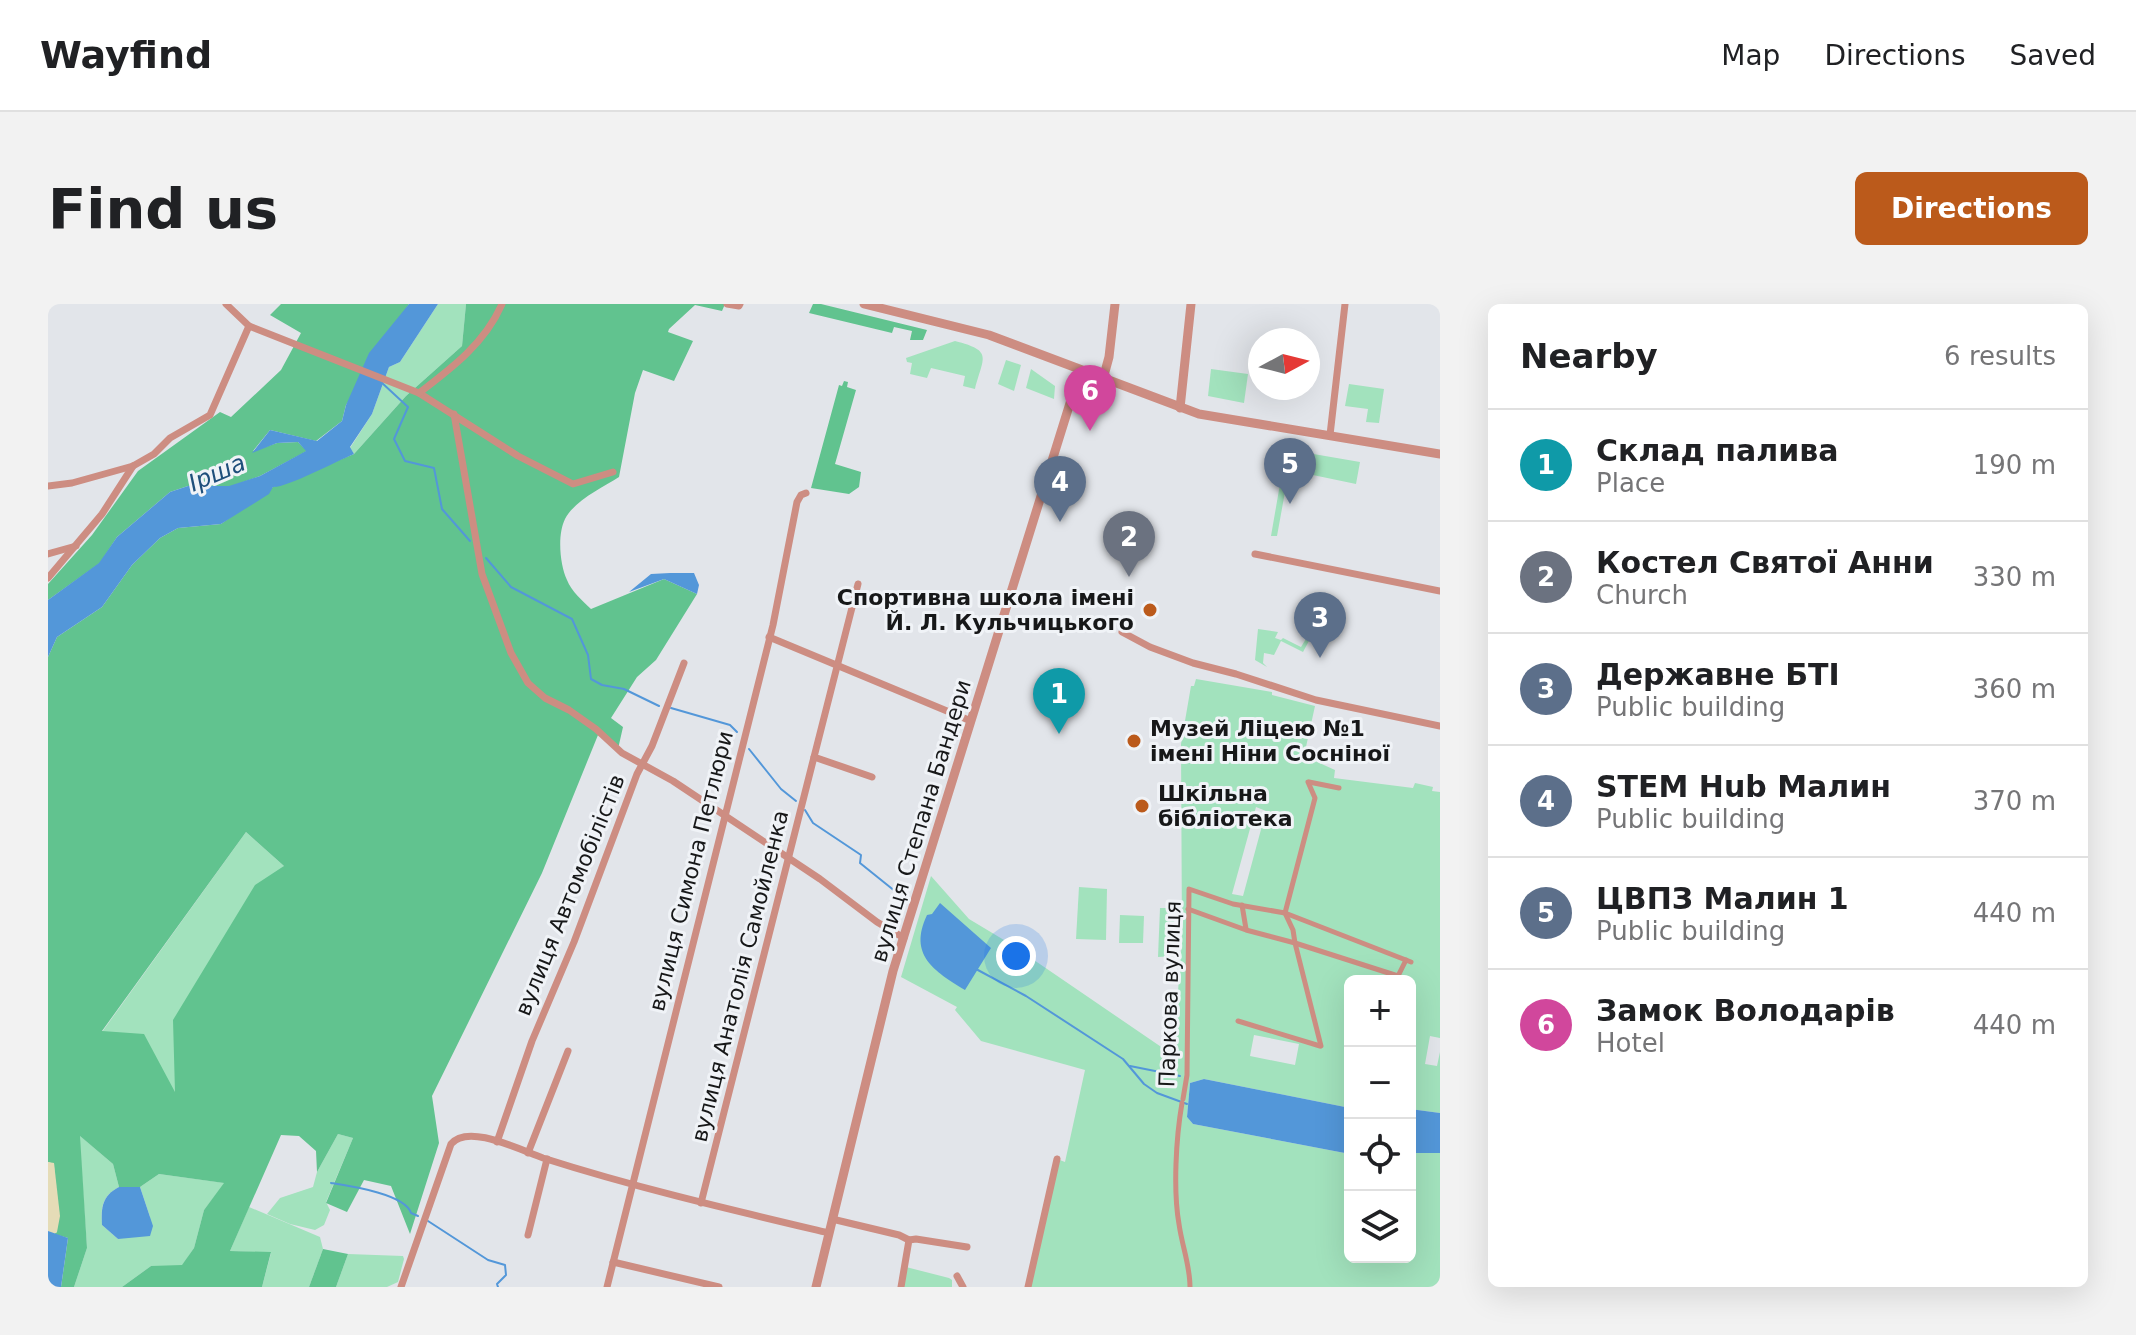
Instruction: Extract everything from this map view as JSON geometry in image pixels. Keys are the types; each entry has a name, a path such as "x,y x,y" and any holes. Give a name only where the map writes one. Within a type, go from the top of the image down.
{"street":[{"path":"226,304 249,326 419,393 518,456 573,484 613,472"},
{"path":"419,393 475,347 502,304"},
{"path":"727,304 740,304"},
{"path":"864,304 989,335 1199,414 1440,454"},
{"path":"1103,379 1109,357 1115,304"},
{"path":"1180,408 1191,304"},
{"path":"1330,435 1345,304"},
{"path":"48,486 72,483 133,466 154,454 170,438 210,415 249,326"},
{"name":"вулиця Степана Бандери","path":"816,1287 883,1007 1080,371"},
{"path":"454,414 482,574 519,670 541,695 583,719 616,749 724,815 904,938"},
{"path":"48,578 102,514 133,466"},
{"name":"вулиця Симона Петлюри","path":"607,1287 769,637 797,502 806,493"},
{"path":"48,554 76,546"},
{"path":"1255,554 1440,591"},
{"name":"вулиця Анатолія Самойленка","path":"701,1203 858,584"},
{"path":"1122,632 1150,647 1193,663 1316,700 1440,726"},
{"path":"769,637 971,721"},
{"name":"вулиця Автомобілістів","path":"497,1142 532,1041 684,663"},
{"path":"814,757 872,777"},
{"path":"1238,1021 1321,1046 1293,930 1285,913 1315,798 1308,782 1339,788"},
{"name":"Паркова вулиця","path":"1190,1287 1190,1272 1178,1223 1177,1136 1187,1075 1189,889 1242,905"},
{"path":"1188,909 1246,930 1398,976 1409,961 1285,913 1242,905 1246,930"},
{"path":"528,1153 568,1051"},
{"path":"401,1287 451,1144 459,1137 471,1135 630,1185 829,1233"},
{"path":"528,1235 547,1159"},
{"path":"1028,1287 1057,1159"},
{"path":"832,1219 909,1240 967,1247"},
{"path":"901,1287 909,1240"},
{"path":"613,1262 719,1287"},
{"path":"957,1276 963,1287"}],"green space":[{"path":"281,304 409,304 346,405 342,421 316,441 270,430 253,451 277,443 298,442 307,451 260,476 229,487 188,486 170,492 117,537 100,563 48,600 48,584 92,535 138,471 220,412 231,417 281,370 301,333 270,315"},
{"path":"438,304 466,304 462,346 406,396 354,454 350,448 372,414 389,367 400,362"},
{"path":"466,304 725,304 722,311 695,305 669,329 668,332 693,341 674,381 643,370 635,393 619,477 589,495 569,512 560,541 567,580 591,609 664,579 697,594 656,660 637,677 611,718 623,727 618,749 598,735 542,873 432,1096 439,1143 410,1234 391,1186 364,1180 347,1212 326,1203 353,1138 338,1134 317,1172 316,1151 299,1136 281,1135 230,1251 271,1252 262,1287 122,1287 151,1266 182,1265 194,1248 204,1210 224,1183 159,1174 140,1187 119,1187 113,1164 80,1136 87,1248 74,1287 61,1287 68,1238 54,1234 57,1232 54,1164 48,1162 48,657 57,637 102,607 132,565 160,538 178,528 221,524 273,487 354,454 406,396 462,346","holes":["246,832 284,866 255,885 173,1020 175,1092 144,1034 102,1031"]},
{"path":"813,304 927,330 923,340 910,340 912,331 894,327 892,333 809,313"},
{"path":"955,341 981,352 983,357 975,389 963,386 965,376 931,368 927,378 910,374 912,363 907,362 906,358"},
{"path":"1006,360 1021,365 1014,391 998,384"},
{"path":"1031,369 1055,386 1054,399 1026,388"},
{"path":"1211,369 1248,374 1244,403 1208,396"},
{"path":"844,381 848,382 847,387 856,390 835,464 861,472 859,487 849,494 811,488 839,385 842,386"},
{"path":"1349,384 1384,389 1379,423 1366,422 1368,409 1345,406"},
{"path":"1296,451 1360,462 1356,484 1289,470 1277,536 1271,536 1284,461 1294,463"},
{"path":"1315,624 1318,624 1303,652 1281,641 1274,655 1264,653 1263,663 1267,667 1255,660 1258,629 1278,632 1275,638 1283,638 1301,647"},
{"path":"1196,679 1272,692 1272,695 1315,706 1304,756 1335,770 1334,778 1413,788 1415,783 1440,792 1440,1038 1430,1036 1425,1064 1437,1066 1440,1052 1440,1113 1416,1110 1416,975 1344,975 1344,1107 1204,1079 1190,1083 1187,1117 1193,1124 1344,1153 1344,1263 1416,1263 1416,1153 1440,1153 1440,1287 1028,1287 1057,1159 1065,1162 1085,1070 981,1041 955,1010 957,1007 901,977 931,876 969,919 1173,1055 1182,940 1181,744 1191,686 1194,686","holes":["1256,807 1266,811 1243,896 1232,894","1254,1035 1299,1044 1295,1065 1250,1056"]},
{"path":"246,832 284,866 176,1094 102,1032"},
{"path":"1079,887 1107,889 1106,940 1076,939"},
{"path":"1160,908 1174,908 1174,956 1158,957"},
{"path":"1120,915 1144,916 1143,943 1119,943"},
{"path":"338,1134 353,1138 326,1202 330,1210 324,1225 315,1230 267,1214 280,1198 313,1187 317,1172"},
{"path":"79,1135 113,1164 119,1187 109,1194 104,1203 102,1225 118,1239 150,1217 140,1187 159,1174 225,1183 204,1210 194,1248 182,1266 151,1266 122,1287 74,1287 87,1248"},
{"path":"249,1207 320,1237 323,1249 309,1287 262,1287 271,1253 230,1251"},
{"path":"323,1249 348,1254 336,1287 309,1287"},
{"path":"348,1254 403,1256 398,1282 387,1287 336,1287"},
{"path":"906,1267 949,1278 952,1287 903,1287"}],"sand":[{"path":"48,1162 54,1163 60,1216 54,1234 48,1231"}],"water":[{"name":"Ірша","path":"409,304 438,304 400,362 389,367 372,414 350,447 354,454 300,479 273,487 269,494 221,524 178,528 160,538 132,565 102,607 57,637 48,657 48,600 99,563 117,537 170,492 188,486 229,486 260,476 306,451 298,442 277,443 252,453 270,430 317,441 342,421 369,353"},
{"path":"694,573 699,585 697,594 664,579 629,592 651,574"},
{"path":"940,903 991,948 965,990 934,968 922,951 922,929 927,915 932,914"},
{"path":"1204,1079 1344,1107 1344,1153 1193,1124 1187,1117 1190,1083"},
{"path":"1416,1110 1440,1113 1440,1153 1416,1153"},
{"path":"119,1187 140,1187 153,1226 150,1236 118,1239 102,1225 104,1203 109,1194"},
{"path":"48,1231 68,1238 61,1287 48,1287"}],"waterway":[{"path":"381,382 408,407 394,439 405,461 434,468 442,509 470,541"},
{"path":"486,558 511,587 572,619 588,655 591,679 602,685 624,689 659,706"},
{"path":"671,708 730,725 737,732"},
{"path":"749,749 781,789 796,801"},
{"path":"805,810 813,823 861,855 860,863 906,900"},
{"path":"976,969 1026,996 1123,1059 1144,1084 1157,1093 1187,1104"},
{"path":"1130,1066 1180,1076"},
{"path":"331,1183 388,1196 418,1216"},
{"path":"428,1221 488,1260 505,1265 506,1275 497,1284 498,1287"}],"place":[{"name":"Замок Володарів","path":"1090,431"},
{"name":"ЦВПЗ Малин 1","path":"1290,504"},
{"name":"STEM Hub Малин","path":"1060,522"},
{"name":"Костел Святої Анни","path":"1129,577"},
{"name":"Спортивна школа імені Й. Л. Кульчицького","path":"1150,610"},
{"name":"Державне БТІ","path":"1320,658"},
{"name":"Склад палива","path":"1059,734"},
{"name":"Музей Ліцею №1 імені Ніни Сосніної","path":"1134,741"},
{"name":"Шкільна бібліотека","path":"1142,806"}]}
